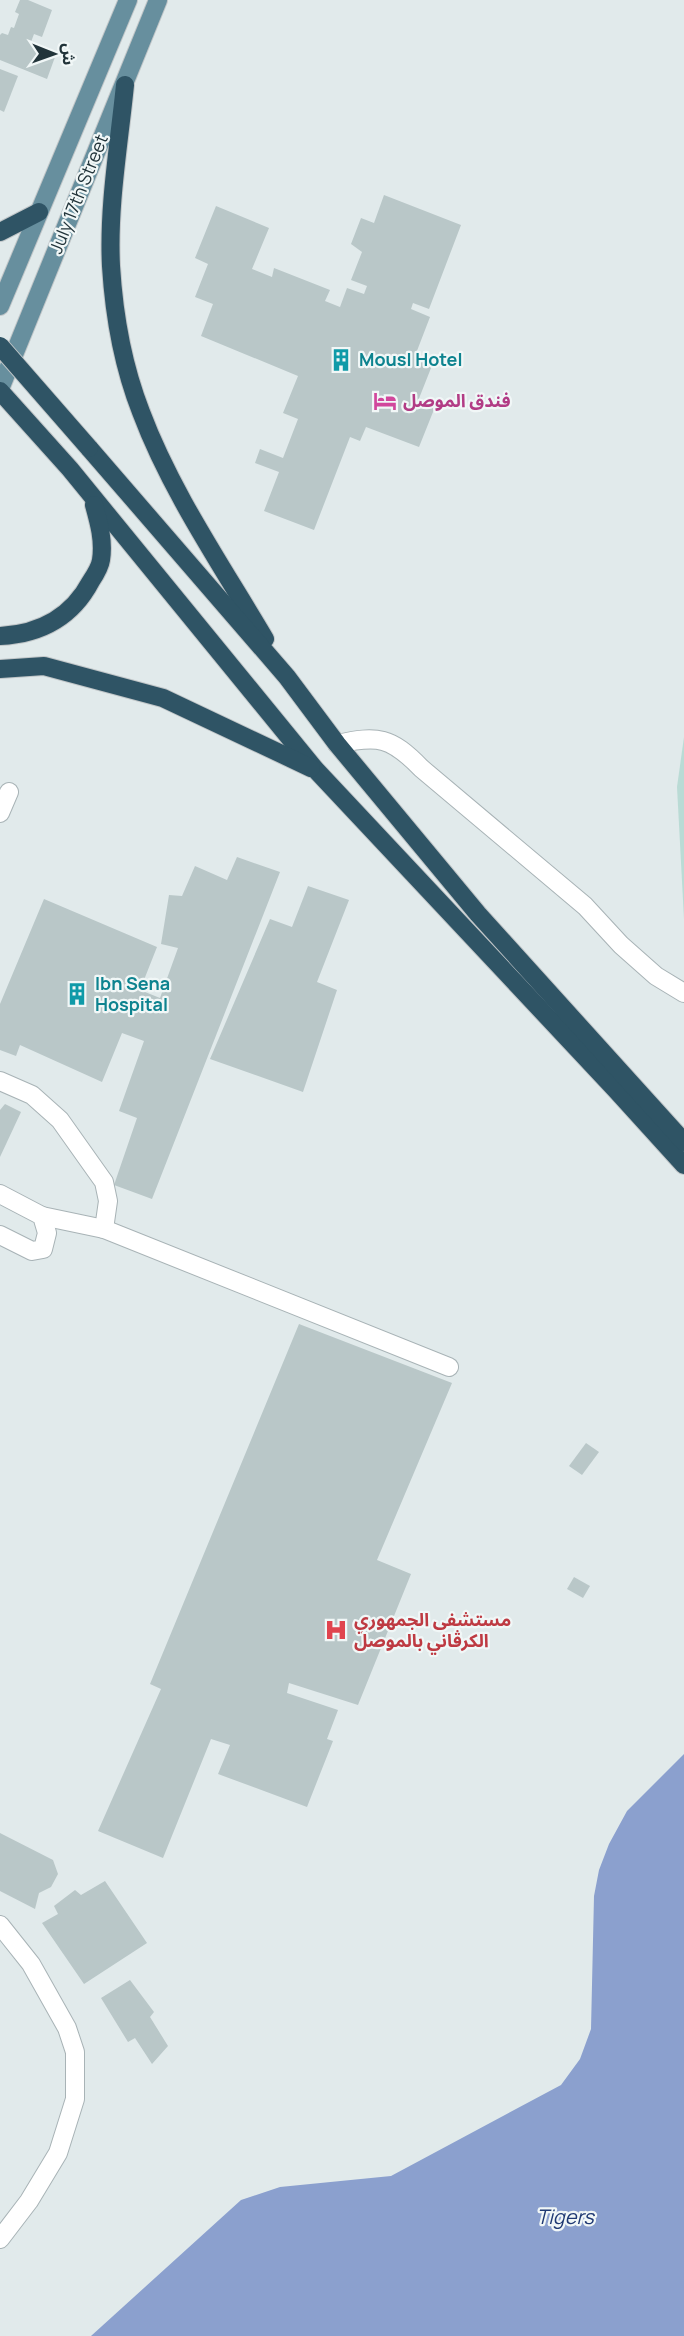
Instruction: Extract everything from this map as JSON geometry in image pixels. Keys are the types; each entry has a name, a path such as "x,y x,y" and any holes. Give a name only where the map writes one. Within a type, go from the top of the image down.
{"highway":[{"path":"125,85 111,212 111,266 117,329 129,373 141,412 173,480 287,677"},
{"path":"0,232 39,212"},
{"path":"0,346 287,677 337,744 622,1084 684,1165"},
{"path":"0,390 70,469 315,769 622,1084 684,1142"},
{"path":"0,636 23,634 57,620 73,608 88,587 101,562 102,534 92,497"},
{"path":"0,669 44,666 163,698 315,769"}],"main road":[{"name":"July 17th Street","path":"0,306 128,0"},
{"name":"July 17th Street","path":"0,390 158,0"}],"street":[{"path":"337,744 364,738 381,739 396,744 421,768 585,906 621,945 656,976 684,993"},
{"path":"0,813 9,792"},
{"path":"0,1081 32,1095 60,1120 94,1167 104,1182 108,1201 104,1229"},
{"path":"0,1194 42,1216 104,1229 449,1367"},
{"path":"0,1235 32,1251 43,1249 46,1233 42,1216"},
{"path":"0,1925 31,1964 67,2028 75,2052 75,2099 58,2153 29,2201 0,2238"}],"green space":[{"path":"684,737 684,919 677,787"}],"water":[{"name":"Tigers","path":"684,1754 684,2336 91,2336 241,2200 280,2187 391,2176 561,2085 580,2059 591,2029 594,1896 599,1870 609,1844 627,1811"}],"building":[{"path":"20,0 28,0 52,10 42,37 34,34 31,42 40,46 38,50 55,57 47,79 0,60 0,35 2,33 8,35 11,27 14,28 19,14 15,12"},
{"path":"0,69 18,76 4,112 0,110"},
{"name":"Mousl Hotel","path":"384,195 461,225 429,309 413,303 411,309 430,317 415,356 433,363 418,401 435,407 419,447 366,427 360,441 350,437 314,530 264,511 279,472 255,463 260,449 283,458 298,419 283,413 298,376 201,336 213,304 195,297 208,264 195,258 216,206 269,228 252,269 272,277 274,268 330,290 325,301 340,307 347,288 364,294 367,286 351,280 362,252 351,244 361,218 374,223"},
{"path":"237,857 280,872 152,1199 114,1185 137,1118 119,1111 144,1041 122,1033 102,1082 20,1045 16,1056 0,1050 0,1004 44,899 157,947 140,990 160,998 178,948 161,944 169,895 182,896 195,866 227,880"},
{"path":"308,886 349,900 317,982 337,990 303,1092 210,1059 270,919 292,927"},
{"path":"5,1104 21,1112 0,1157 0,1110"},
{"path":"299,1324 452,1383 377,1560 411,1574 358,1705 289,1683 287,1693 338,1710 327,1739 333,1741 307,1807 218,1774 230,1745 211,1739 163,1858 98,1831 161,1689 150,1684"},
{"path":"586,1443 599,1452 582,1475 569,1466"},
{"path":"574,1577 590,1586 583,1598 567,1589"},
{"path":"0,1833 53,1860 58,1874 51,1887 39,1893 35,1909 0,1891"},
{"path":"105,1881 147,1943 84,1984 42,1923 58,1914 54,1906 75,1890 81,1895"},
{"path":"130,1980 154,2012 150,2017 168,2046 152,2064 135,2038 128,2042 101,1998"}],"place":[{"name":"Mousl Hotel","path":"341,360"},
{"name":"فندق الموصل","path":"385,401"},
{"name":"Ibn Sena Hospital","path":"77,994"},
{"name":"مستشفى الجمهوري الكرڤاني بالموصل","path":"336,1630"}]}
